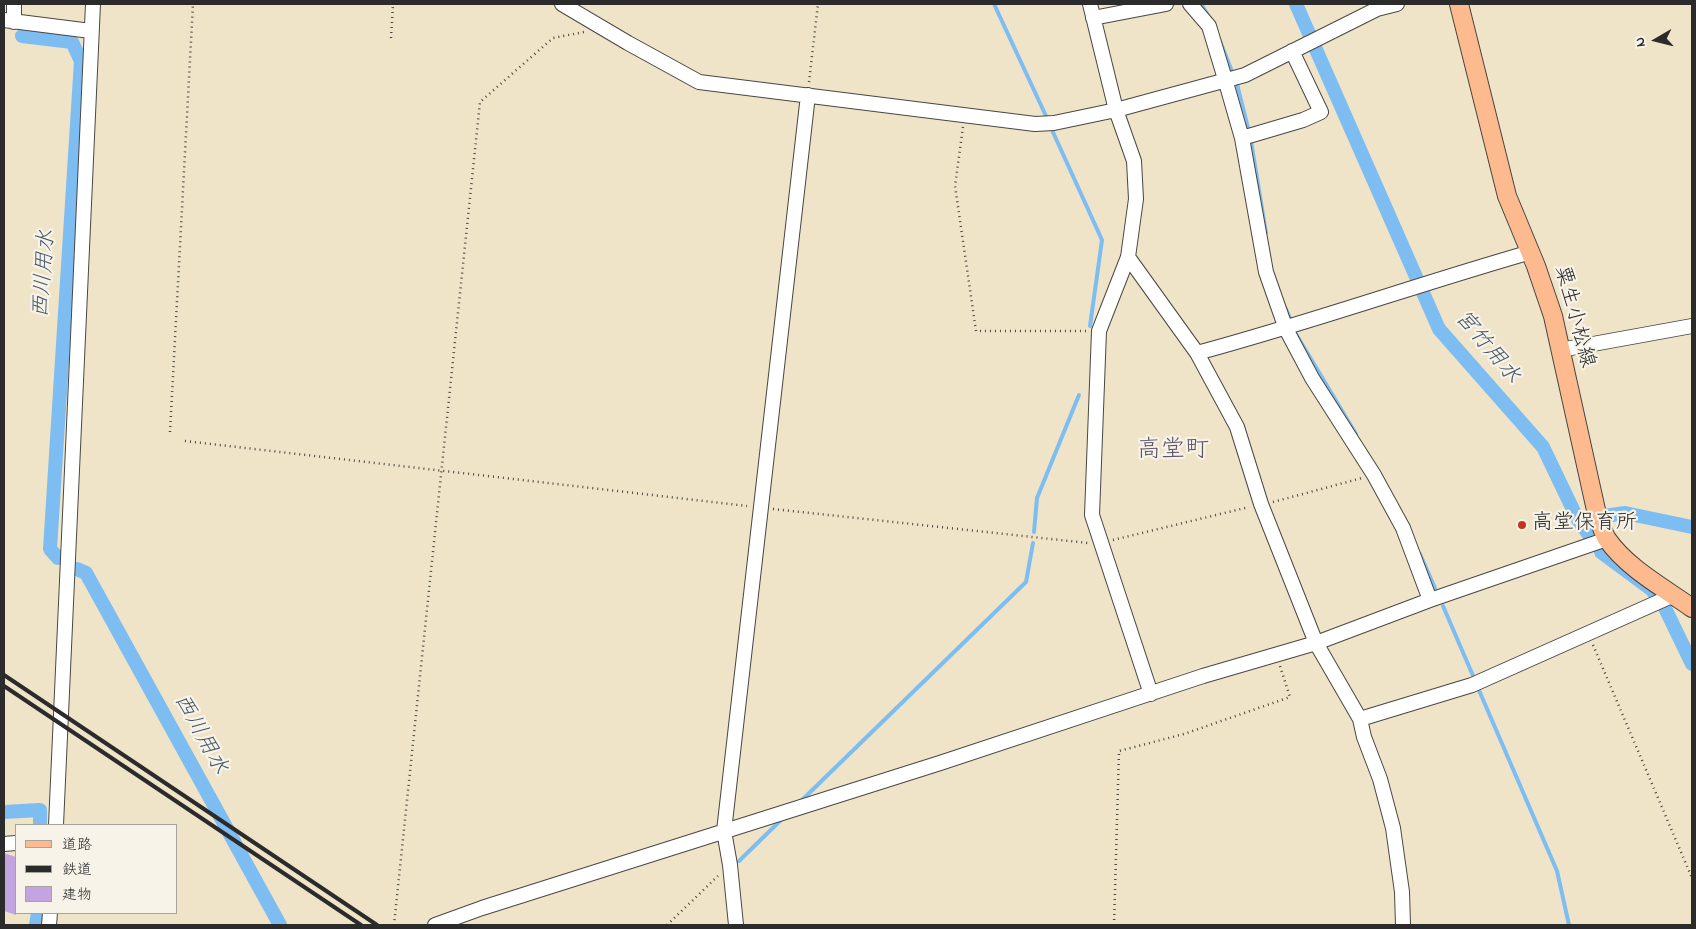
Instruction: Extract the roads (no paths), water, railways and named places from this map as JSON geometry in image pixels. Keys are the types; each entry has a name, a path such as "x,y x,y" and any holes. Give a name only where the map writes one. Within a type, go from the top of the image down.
{"main road":[{"name":"粟生小松線","path":"1459,4 1498,167 1507,196 1546,292 1596,510 1605,535 1634,567 1692,608"}],"street":[{"path":"14,4 9,21 91,31"},
{"path":"56,824 93,4"},
{"path":"562,4 699,82 1035,124 1054,123 1116,110 1244,75 1377,9 1397,4"},
{"path":"1090,4 1116,110 1134,161 1136,199 1128,257 1099,331 1092,515 1096,533 1102,542 1151,694"},
{"path":"1093,18 1166,4"},
{"path":"1190,4 1209,26 1242,138 1266,272 1288,328 1312,378 1374,475 1403,528 1430,600"},
{"path":"1242,138 1303,120 1321,112 1297,49"},
{"path":"736,925 730,864 724,832 808,95"},
{"path":"1197,353 1306,323 1432,280 1530,252"},
{"path":"1128,257 1197,353 1237,427 1261,504 1316,644 1360,719 1364,737 1380,779 1392,828 1402,892 1403,925"},
{"path":"1560,350 1692,326"},
{"path":"434,925 1276,654 1316,644 1605,535"},
{"path":"1360,719 1472,684 1674,595"}],"waterway":[{"path":"994,4 1046,116"},
{"path":"1201,4 1213,23"},
{"name":"宮竹用水","path":"1296,4 1439,329 1543,447 1578,520 1625,513 1692,527"},
{"name":"西川用水","path":"22,36 72,42 81,61 50,549 58,558"},
{"path":"1220,41 1233,74"},
{"path":"1237,84 1249,132"},
{"path":"1052,130 1102,240 1090,326"},
{"path":"1251,141 1266,233"},
{"path":"1286,309 1292,323"},
{"path":"1296,334 1356,434"},
{"path":"1034,532 1037,498 1079,395"},
{"path":"1578,520 1590,536"},
{"path":"801,801 1026,582 1033,543"},
{"path":"1601,552 1651,589 1656,595"},
{"path":"1420,554 1435,588"},
{"name":"西川用水","path":"77,569 86,573 280,925"},
{"path":"1443,606 1474,678"},
{"path":"1664,606 1692,664"},
{"path":"1478,688 1557,871 1569,925"},
{"path":"4,812 40,810 40,824"},
{"path":"739,861 782,819"},
{"path":"36,925 38,914"}],"railway":[{"path":"4,675 377,925"},
{"path":"4,686 361,925"}],"place":[{"name":"高堂保育所","path":"1522,525"}],"district":[{"name":"高堂町","path":"1173,452"}]}
